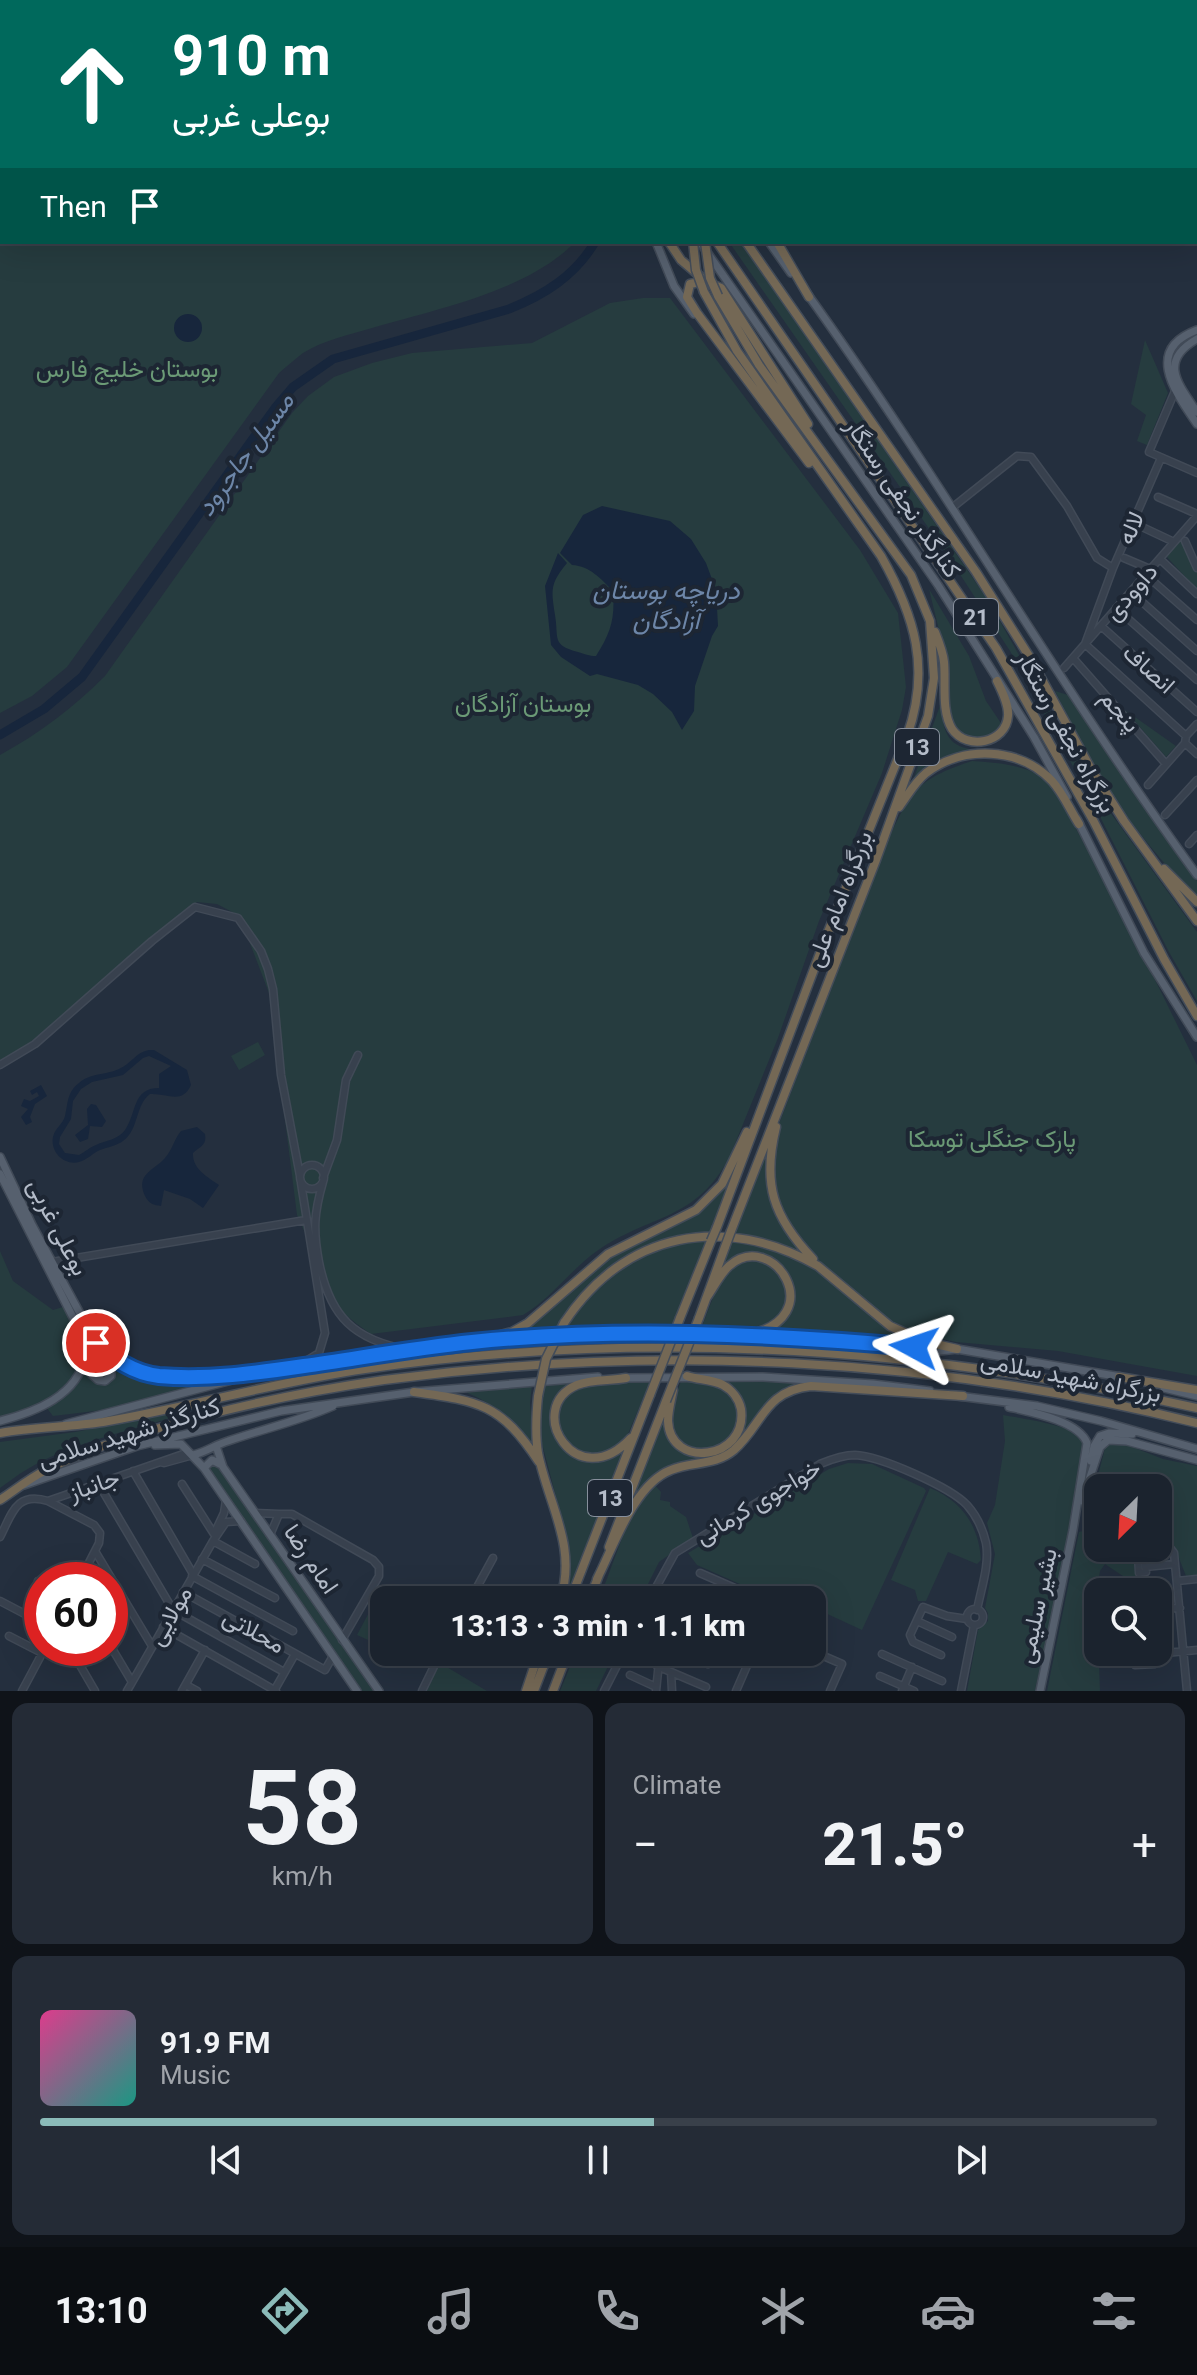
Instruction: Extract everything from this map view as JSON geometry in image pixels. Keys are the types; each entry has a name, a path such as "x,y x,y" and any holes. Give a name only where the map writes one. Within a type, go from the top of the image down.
{"highway":[{"path":"671,244 691,270 721,288 797,403 822,449"},
{"name":"بزرگراه امام علی","path":"576,1586 900,754 913,720 918,693 916,637 907,605 881,556 737,351 704,292 696,270 693,244"},
{"name":"بزرگراه امام علی","path":"594,1586 891,817 928,716 934,678 930,621 911,575 759,365 718,296 710,278 702,244"},
{"name":"بزرگراه نجفی رستگار","path":"718,244 996,648 1093,820 1197,1016"},
{"name":"بزرگراه نجفی رستگار","path":"747,244 976,572 1029,656 1091,769 1197,921"},
{"path":"778,244 809,297"},
{"path":"708,281 690,284 687,297 857,525"},
{"path":"930,621 944,661 947,714 951,727 968,742 994,738 1005,729 1009,714 997,681"},
{"path":"891,817 928,771 962,756 987,753 1006,755 1041,772 1054,783 1079,824"},
{"path":"1145,849 1197,902"},
{"path":"475,1342 512,1332 528,1323 608,1254 703,1204 727,1175 766,1096"},
{"path":"782,1102 769,1156 772,1193 783,1223 818,1266 890,1326 923,1341 957,1349"},
{"path":"564,1586 565,1547 542,1467 535,1429 546,1359 564,1323 585,1294 609,1272 649,1248 679,1239 707,1236 749,1239 782,1248 818,1266"},
{"path":"707,1297 727,1268 741,1259 760,1258 781,1270 787,1278 790,1293 785,1315 773,1327 747,1335"},
{"name":"بزرگراه شهید سلامی","path":"0,1433 101,1422 247,1390 365,1369 530,1352 615,1347 750,1348 908,1359 1034,1375 1197,1408"},
{"name":"بزرگراه شهید سلامی","path":"0,1500 45,1470 92,1449 238,1406 327,1388 560,1363 637,1360 728,1362 932,1373 1080,1397 1197,1423"},
{"path":"675,1381 668,1421 673,1438 692,1452 715,1452 732,1441 738,1430 739,1402 721,1384 687,1376"},
{"path":"1119,1377 1197,1393"},
{"path":"626,1378 584,1383 572,1388 557,1407 555,1428 569,1449 590,1458 606,1457 618,1451 635,1435"},
{"path":"597,1579 632,1509 650,1484 675,1468 726,1457 769,1405 787,1392 811,1386 963,1396"},
{"path":"414,1392 474,1401 490,1408 524,1439 542,1467"},
{"path":"526,1691 534,1666"},
{"path":"534,1691 544,1666"},
{"path":"553,1691 563,1666"}],"main road":[{"path":"657,244 674,286 716,339"},
{"name":"کنارگذر نجفی رستگار","path":"703,244 893,517 1034,737 1144,953 1197,1037"},
{"name":"کنارگذر نجفی رستگار","path":"770,244 953,507 1059,674 1197,875"},
{"path":"1197,330 1176,342 1167,363 1197,424"},
{"path":"1172,376 1179,353 1197,339"},
{"path":"1178,389 1197,412"},
{"name":"بوعلی غربی","path":"0,1157 52,1262 111,1370 108,1380 98,1380 92,1375 83,1337 0,1174"},
{"name":"کنارگذر شهید سلامی","path":"54,1427 247,1376 295,1367 475,1342 614,1335 747,1335 864,1342 940,1351 957,1349 1119,1377"},
{"name":"بوعلی غربی","path":"96,1343 122,1364 150,1374 247,1376"},
{"path":"0,1421 37,1409 63,1393 80,1375 86,1350"},
{"name":"کنارگذر شهید سلامی","path":"23,1485 137,1446 281,1411 414,1392 544,1380 687,1376 817,1379 910,1387 1037,1406 1197,1449"},
{"path":"980,1398 1031,1412 1083,1434 1088,1449 1078,1512"},
{"path":"191,1454 301,1420 342,1402"},
{"path":"1089,1474 1094,1446 1100,1436 1109,1433 1146,1436"},
{"path":"1091,1474 1102,1444 1110,1439 1197,1460"},
{"path":"137,1446 179,1444"},
{"name":"امام رضا","path":"179,1444 203,1466 357,1691"},
{"name":"امام رضا","path":"216,1446 223,1467 379,1691"},
{"path":"203,1466 212,1460 223,1467"},
{"path":"1078,1512 1084,1494"},
{"name":"بشیر سلیمی","path":"1040,1691 1078,1512"}],"street":[{"path":"1178,389 1149,452 1197,473"},
{"path":"953,507 1017,456 1031,457 1067,506 1097,558 1113,568"},
{"name":"لاله","path":"1085,644 1113,568 1161,458"},
{"path":"1158,497 1197,517"},
{"name":"داوودی","path":"1064,668 1197,517"},
{"path":"1140,526 1174,542"},
{"path":"1185,541 1197,568"},
{"path":"1124,558 1148,572 1197,620"},
{"path":"1160,559 1197,594"},
{"path":"1131,592 1197,651"},
{"path":"1116,608 1197,680"},
{"name":"انصاف","path":"1101,626 1197,712"},
{"path":"1085,644 1186,739 1197,754"},
{"name":"پنجم","path":"1073,658 1166,764"},
{"path":"1148,785 1197,724"},
{"path":"1165,815 1197,780"},
{"path":"1189,844 1197,835"},
{"path":"0,1065 35,1044 195,907 238,918 268,969 273,989 281,1075 301,1180 325,1338 319,1353 295,1367"},
{"path":"358,1055 346,1080 337,1140 316,1204 314,1233 330,1303 363,1335 390,1347 409,1350"},
{"path":"301,1180 305,1167 312,1165 319,1168 323,1180"},
{"path":"301,1180 311,1189 318,1187 323,1180"},
{"path":"52,1262 306,1220"},
{"path":"179,1444 178,1457 203,1466"},
{"name":"جانباز","path":"0,1537 21,1501 29,1498 48,1501 191,1454"},
{"name":"خواجوی کرمانی","path":"656,1586 668,1562 692,1541 820,1464 852,1455 887,1463 949,1491 966,1504 979,1522 986,1544 977,1610"},
{"path":"133,1471 193,1575 293,1631"},
{"path":"98,1483 173,1610 284,1672"},
{"path":"182,1484 213,1538 255,1564"},
{"path":"213,1538 226,1500"},
{"path":"48,1501 94,1525 100,1533 99,1543 89,1562"},
{"path":"255,1513 292,1514 373,1560 379,1567 379,1576 342,1640"},
{"path":"270,1535 279,1514"},
{"path":"213,1538 226,1522 241,1521"},
{"name":"مولايی","path":"127,1691 213,1538"},
{"path":"1172,1550 1187,1691"},
{"path":"95,1551 152,1646"},
{"path":"478,1586 493,1558"},
{"path":"202,1559 275,1598"},
{"path":"1145,1567 1175,1564"},
{"path":"700,1573 729,1586"},
{"path":"1177,1581 1197,1579"},
{"path":"719,1586 721,1582"},
{"name":"محلاتی","path":"183,1592 325,1670 333,1656"},
{"path":"0,1601 24,1614"},
{"path":"941,1655 913,1642 910,1635 923,1607 967,1619 974,1625 979,1625 983,1619 977,1610 970,1612 967,1619"},
{"path":"1172,1608 1180,1608"},
{"path":"917,1621 952,1637"},
{"path":"961,1691 974,1625"},
{"path":"163,1627 275,1691 295,1654"},
{"path":"9,1636 24,1642"},
{"path":"197,1691 184,1688 205,1650"},
{"path":"1172,1652 1197,1650"},
{"path":"882,1654 942,1681"},
{"path":"826,1657 842,1664 830,1691"},
{"path":"22,1691 35,1666"},
{"path":"80,1666 95,1691"},
{"path":"122,1666 132,1682"},
{"path":"422,1691 434,1666"},
{"path":"604,1691 617,1666"},
{"path":"630,1675 656,1689 657,1666 706,1687"},
{"path":"736,1691 747,1666"},
{"path":"903,1689 912,1667"},
{"path":"671,1672 672,1691"},
{"path":"880,1676 903,1689 914,1691"}],"green space":[{"name":"بوستان خلیج فارس","path":"0,244 573,244 555,259 507,286 328,341 294,360 279,373 67,667 32,696 0,713"},
{"path":"730,244 742,244 988,600 1099,797 1197,932 1197,1001 1010,651 946,553"},
{"name":"بوستان آزادگان","path":"670,298 860,550 898,613 906,687 902,710 882,773 819,921 778,1038 730,1156 717,1178 687,1205 597,1251 523,1315 371,1334 342,1312 331,1297 297,1215 269,993 246,933 234,913 217,904 197,902 26,1046 0,1061 0,755 56,719 105,676 292,413 308,396 334,377 412,353 532,343 610,303"},
{"path":"1145,340 1168,393 1147,445 1137,441 1146,415 1131,404"},
{"path":"1182,539 1197,571 1197,590 1166,556"},
{"path":"929,589 969,656 986,701 1003,726 991,736 979,740 956,732 950,712 947,663"},
{"path":"1055,691 1068,695 1197,881 1197,900 1129,819"},
{"path":"941,703 948,736 959,746 978,750 952,756 911,786"},
{"path":"1125,710 1176,746 1166,757"},
{"name":"پارک جنگلی توسکا","path":"972,761 1023,768 1051,782 1133,935 1197,1065 1197,1376 1058,1351 956,1342 914,1333 883,1316 849,1289 795,1237 773,1192 775,1134 888,840 919,788 939,774"},
{"path":"258,1042 265,1055 239,1070 231,1056"},
{"path":"770,1138 770,1190 805,1255 773,1242 734,1234"},
{"path":"743,1146 710,1234 662,1242 618,1262 582,1294 554,1336 500,1338 507,1336 606,1258 702,1208"},
{"path":"708,1239 669,1333 559,1336 590,1295 628,1262 659,1247"},
{"path":"732,1239 762,1244 811,1265 872,1316 936,1348 763,1333 781,1318 790,1279 781,1266 747,1255 716,1283"},
{"path":"0,1251 13,1281 53,1310 63,1307 77,1331 82,1346 82,1361 76,1374 55,1395 0,1418"},
{"path":"743,1260 769,1262 788,1287 783,1315 757,1331 700,1332 720,1284"},
{"path":"80,1323 109,1371 108,1377 95,1375"},
{"path":"100,1350 116,1362 149,1375 183,1379 238,1376 112,1409 53,1416 46,1407 76,1386 87,1369 92,1378 113,1377"},
{"path":"607,1379 577,1383 553,1414 574,1456 602,1459 615,1455 627,1446 572,1586 566,1586 569,1546 540,1436 542,1383"},
{"path":"760,1379 807,1383 761,1409 735,1445 724,1454 663,1470 620,1527 669,1403 667,1428 686,1451 728,1447 742,1408 715,1380"},
{"path":"681,1381 712,1384 738,1403 738,1425 723,1446 691,1448 681,1443 675,1435 673,1412"},
{"path":"598,1382 650,1382 625,1441 608,1454 580,1455 559,1434 559,1408 564,1397 573,1390"},
{"path":"532,1385 530,1403 534,1449 528,1438 503,1413 461,1390"},
{"path":"252,1388 177,1411 178,1416 60,1453 26,1470 0,1488 0,1442 133,1421"},
{"path":"1003,1415 1046,1423 1078,1434 1084,1442 1084,1462 1035,1691 967,1691 978,1630 988,1621 985,1608 995,1554 987,1523 995,1505 1005,1441"},
{"path":"1117,1441 1163,1459 1197,1466 1197,1575 1186,1576 1172,1541 1172,1474 1098,1474 1105,1448"},
{"path":"212,1463 220,1468 375,1691 362,1691 210,1471"},
{"path":"848,1463 872,1464 926,1491 862,1630 826,1613 826,1586 744,1586 697,1565 688,1553 829,1469"},
{"path":"654,1484 661,1492 660,1500 670,1502 670,1506 686,1517 693,1538 659,1562 647,1586 604,1586 628,1522"},
{"path":"930,1488 951,1500 967,1516 977,1536 981,1560 977,1564 948,1552 926,1601 918,1601 915,1590 891,1580"},
{"path":"1084,1531 1084,1562 1137,1562 1136,1576 1126,1578 1105,1564 1099,1578 1084,1578 1084,1666 1099,1666 1100,1691 1047,1691 1079,1532"},
{"path":"370,1611 370,1641 357,1635"},
{"path":"438,1666 445,1666 487,1691 427,1691"},
{"path":"570,1666 608,1666 596,1691 560,1691"}],"water":[{"path":"188,314 198,318 202,328 198,338 188,342 178,338 174,328 178,318"},
{"name":"دریاچه بوستان آزادگان","path":"602,506 670,521 691,539 706,563 716,590 718,626 695,686 694,711 682,730 672,712 653,694 638,685 597,674 590,676 561,657 551,645 545,586 558,553 567,563 557,576 553,593 558,640 569,649 596,656 608,632 613,591 595,574 572,565 560,553 583,515"},
{"path":"154,1050 187,1070 191,1085 187,1091 174,1097 150,1094 142,1104 132,1131 120,1143 79,1162 68,1162 59,1157 53,1137 64,1119 75,1086 88,1077 119,1069 144,1051","holes":["149,1056 171,1066 159,1074 159,1088 150,1089 140,1097 122,1133 79,1155 65,1153 59,1144 60,1137 71,1119 73,1101 81,1089 92,1082 123,1075"]},
{"path":"41,1085 47,1096 35,1104 30,1117 32,1122 26,1125 21,1117 28,1109 21,1106 24,1099 30,1101 39,1096 37,1092 32,1095 30,1091"},
{"path":"91,1104 96,1105 106,1121 102,1127 90,1126 88,1139 80,1142 75,1135 88,1125 87,1109"},
{"path":"197,1127 205,1134 205,1141 193,1153 193,1159 202,1172 219,1185 203,1208 190,1199 164,1190 161,1206 152,1204 142,1188 145,1176 164,1159 181,1131"}],"waterway":[{"name":"مسیل جاجرود","path":"0,735 44,709 82,677 293,387 333,359 522,303 546,291 568,274 594,244"}],"route":[{"path":"96,1343 122,1364 140,1372 157,1376 196,1377 247,1376 475,1342 614,1335 747,1335 914,1347"}]}
